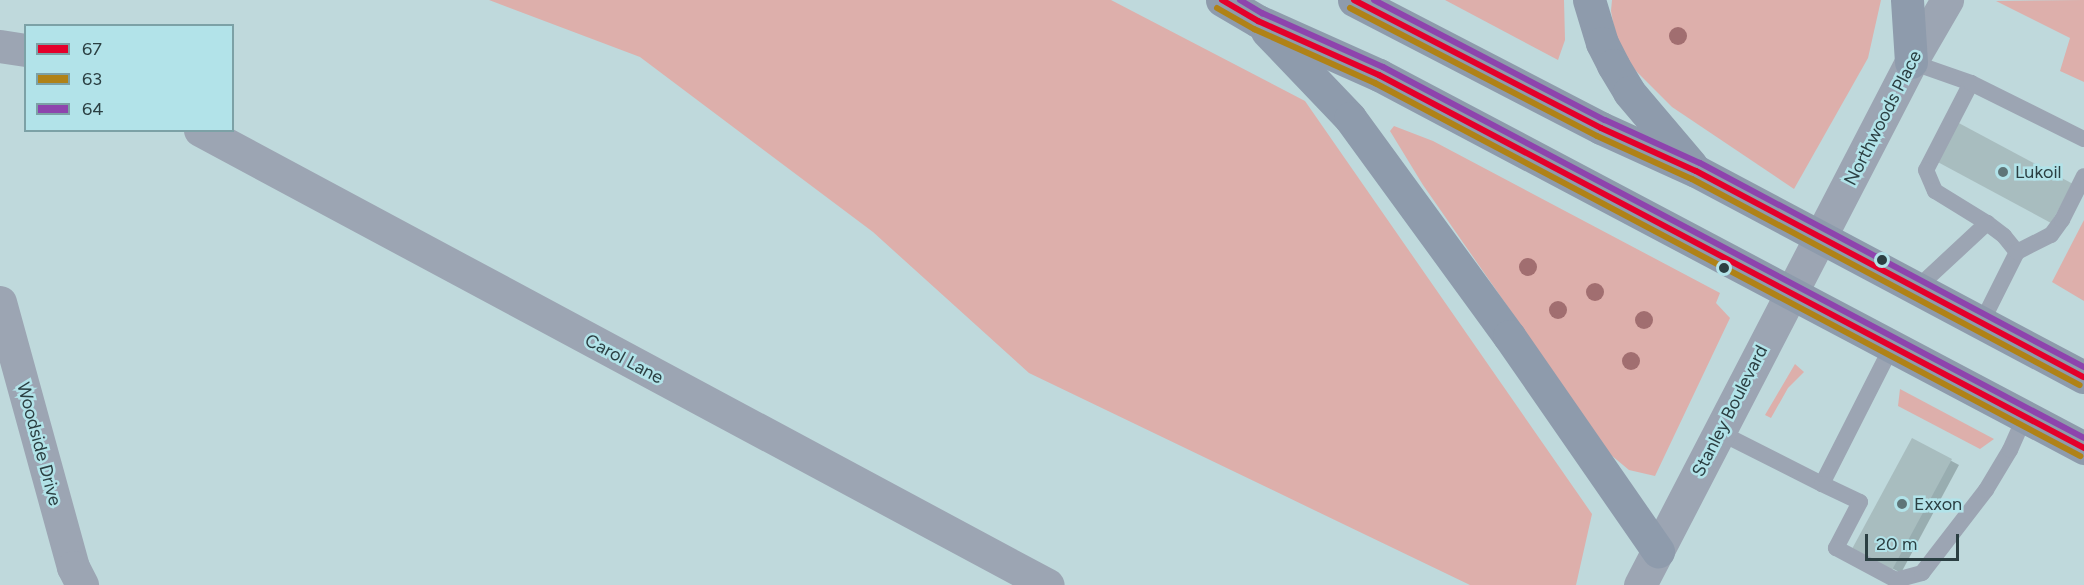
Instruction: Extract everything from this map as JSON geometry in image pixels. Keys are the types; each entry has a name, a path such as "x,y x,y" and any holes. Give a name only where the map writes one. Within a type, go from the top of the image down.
{"highway":[{"path":"1222,0 1258,21 1379,75 2084,448"},
{"path":"1354,0 1601,128 1696,171 2084,376"},
{"path":"1588,0 1602,43 1629,92 1696,171"},
{"path":"1907,0 1911,62"},
{"path":"1258,21 1350,118 1509,336 1658,551"}],"street":[{"name":"Northwoods Place","path":"1822,238 1911,62 1947,0"},
{"path":"0,46 24,50"},
{"name":"Carol Lane","path":"204,132 1048,585"},
{"name":"Stanley Boulevard","path":"1640,585 1822,238"},
{"name":"Woodside Drive","path":"0,302 73,567 82,585"}],"lane":[{"path":"1911,62 1971,83 2084,140"},
{"path":"1971,83 1926,170 1935,191 1987,223 2004,236 2017,252"},
{"path":"1982,322 2017,252 2051,235 2062,220 2084,176"},
{"path":"1917,288 1987,223"},
{"path":"1822,484 1893,346"},
{"path":"1719,432 1860,502 1836,548 1896,580 1922,573 1986,490 2010,450 2025,417"}],"shaded area":[{"path":"489,0 1111,0 1305,101 1592,514 1576,585 1470,585 1029,373 873,232 640,57"},
{"path":"1445,0 1564,0 1565,40 1558,60"},
{"path":"1612,0 1881,0 1868,58 1794,189 1672,107 1619,54 1611,11"},
{"path":"2084,0 2084,82 2060,71 2070,38 1996,1"},
{"path":"1394,126 1433,141 1720,293 1716,303 1730,318 1655,476 1629,470 1611,455 1423,185 1390,131"},
{"path":"2084,220 2084,301 2052,282"},
{"path":"1795,364 1804,372 1788,388 1771,418 1765,415"},
{"path":"1900,389 1994,439 1980,449 1898,406"}],"building":[{"name":"Lukoil","path":"1955,121 2073,184 2051,223 1934,160"},
{"name":"Exxon","path":"1912,438 1952,459 1892,570 1852,549"}],"transit line":[{"name":"67","path":"1222,0 1258,21 1379,75 2084,448"},
{"name":"64","path":"1240,0 1262,13 1383,67 2084,438"},
{"name":"67","path":"1354,0 1601,128 1696,171 2084,377"},
{"name":"64","path":"1374,0 1605,120 1700,163 2084,367"},
{"name":"63","path":"1217,8 1254,29 1375,83 2080,456"},
{"name":"63","path":"1350,8 1597,136 1692,179 2080,385"}],"place":[{"name":"Lukoil","path":"2003,172"},
{"name":"Exxon","path":"1902,504"}]}
